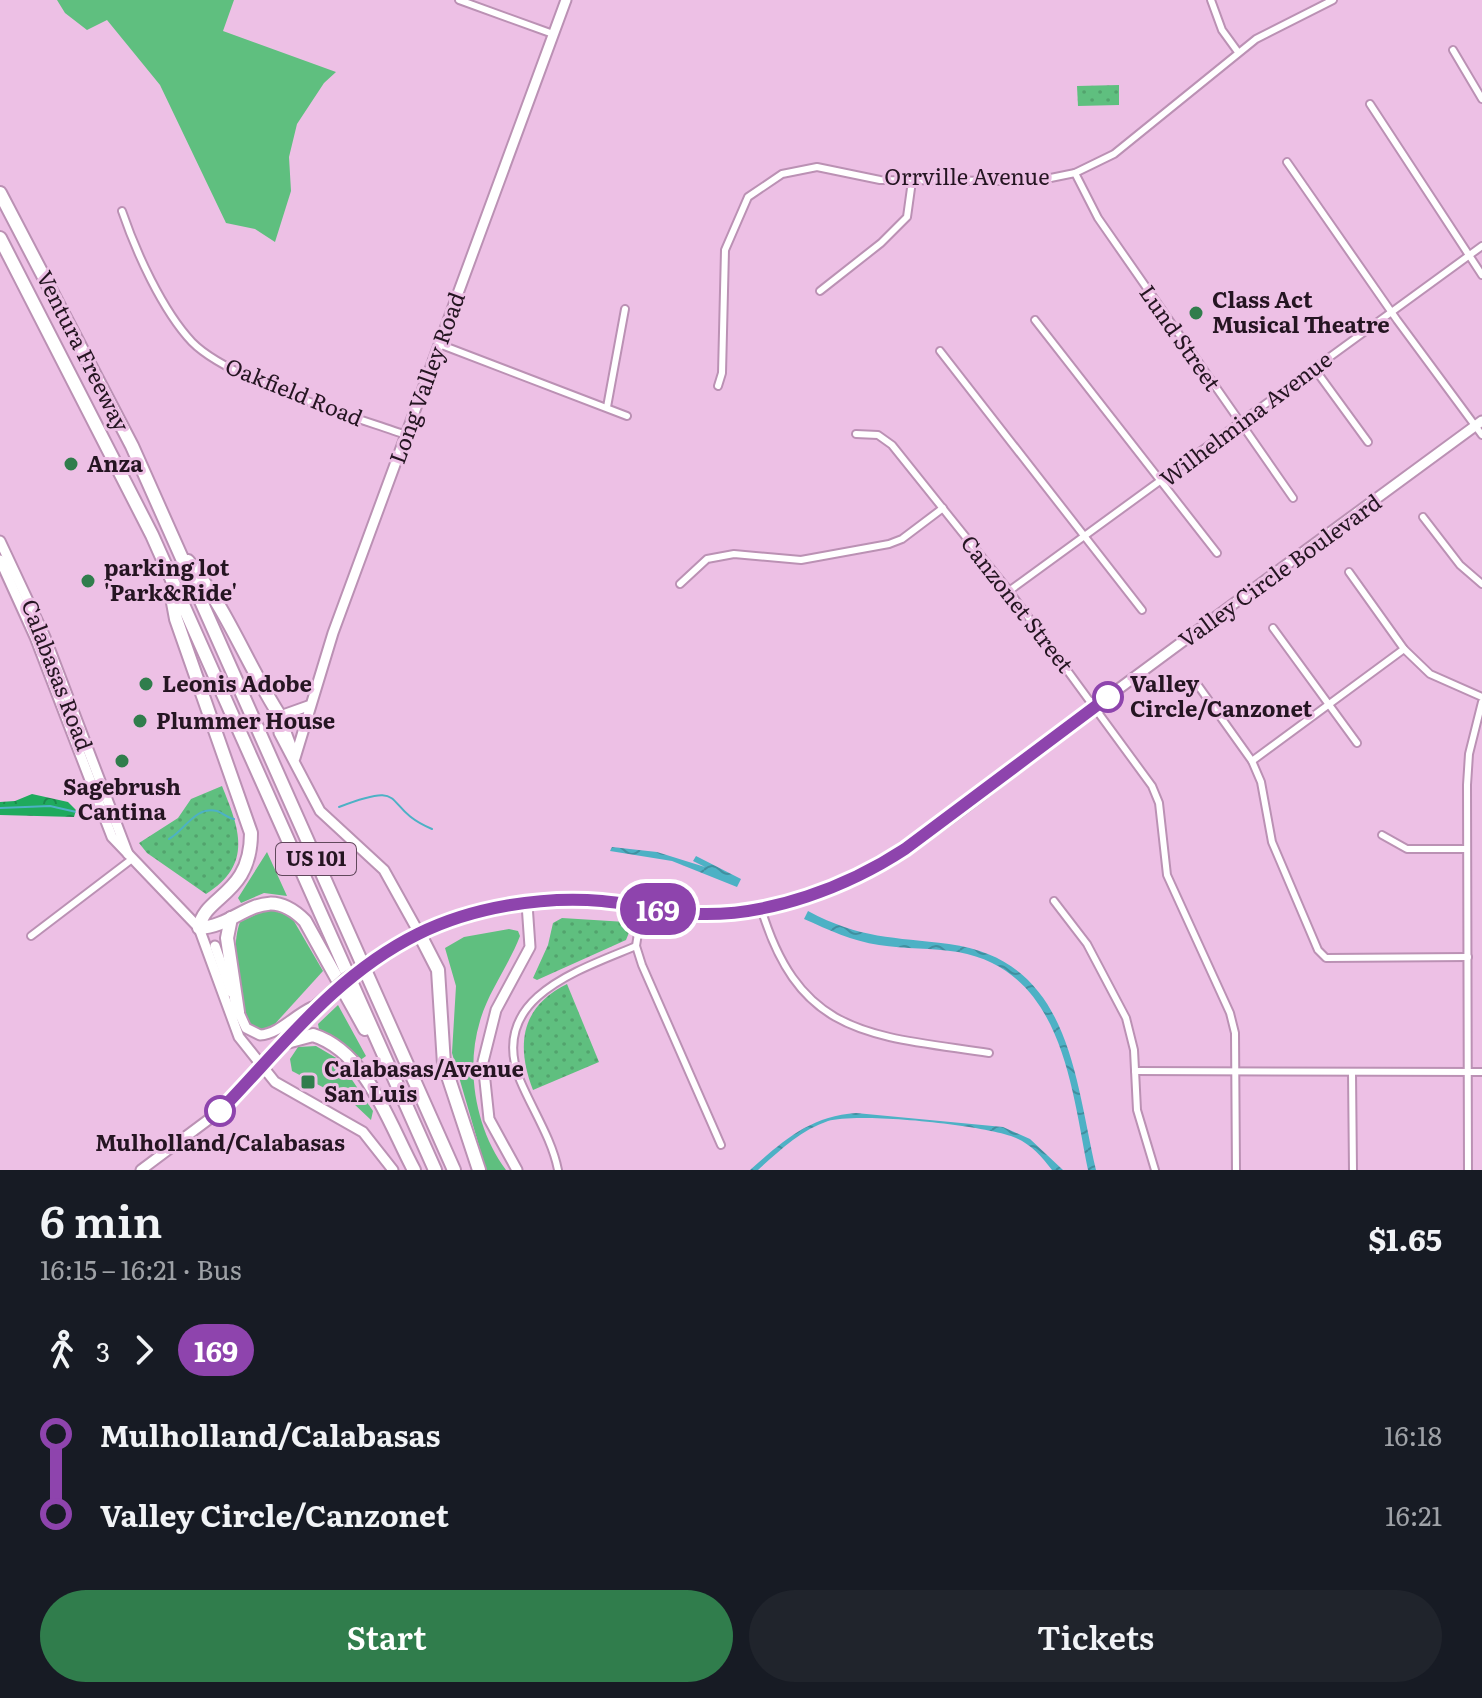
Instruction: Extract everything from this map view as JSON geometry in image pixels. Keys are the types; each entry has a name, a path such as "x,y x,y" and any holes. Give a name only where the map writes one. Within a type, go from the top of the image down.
{"highway":[{"name":"Ventura Freeway","path":"0,193 125,433 454,1170"},
{"name":"Ventura Freeway","path":"0,238 110,450 435,1170"},
{"path":"178,548 214,592 248,665 280,716"},
{"path":"166,570 176,619 251,833 249,860 241,877 201,918 199,928 215,926 243,910 271,904 289,908 305,921 396,1080"},
{"path":"231,918 227,931 238,1012"},
{"path":"419,933 438,970 444,1064 479,1170"},
{"path":"283,1043 313,1035 346,1053 365,1080 414,1170"}],"main road":[{"name":"Long Valley Road","path":"295,758 308,706 566,0"},
{"name":"Valley Circle Boulevard","path":"316,1005 345,979 389,950 419,933 473,914 527,904 601,901 699,914 761,908 823,890 889,859 1479,423"},
{"name":"Calabasas Road","path":"0,541 45,637 130,857"},
{"name":"Calabasas Road","path":"0,560 35,637 100,811 119,848 199,928 209,947 230,1021 262,1069 275,1082 363,1132 393,1170"},
{"path":"308,706 280,716 279,733 295,758 320,811 384,870 419,933"},
{"path":"517,1170 489,1119 483,1062 496,1010 530,947 527,904"},
{"path":"199,928 215,946 238,1012 252,1033 268,1034 294,1014 316,1005"},
{"path":"141,1170 197,1131 262,1069 316,1005"}],"street":[{"path":"459,0 553,34"},
{"path":"1211,0 1222,30 1238,52"},
{"name":"Orrville Avenue","path":"718,386 722,373 725,250 748,197 782,174 817,167 880,180 1036,181 1075,173 1114,154 1238,52 1333,0"},
{"path":"1453,50 1482,99"},
{"path":"1370,104 1482,275"},
{"path":"1287,162 1391,313 1479,423 1482,435"},
{"name":"Lund Street","path":"1075,173 1098,218 1293,498"},
{"path":"820,291 881,243 907,217 912,181"},
{"name":"Oakfield Road","path":"122,211 135,246 176,321 209,356 236,371 406,435"},
{"name":"Wilhelmina Avenue","path":"1009,591 1482,246"},
{"path":"607,407 625,309"},
{"path":"1035,320 1217,553"},
{"path":"439,344 627,416"},
{"path":"940,351 1087,535 1142,610"},
{"path":"1314,368 1368,442"},
{"name":"Canzonet Street","path":"856,434 884,438 943,508 1009,591 1152,786 1159,803 1167,875 1230,1013 1235,1033 1236,1170"},
{"path":"680,584 707,559 734,554 801,560 889,544 902,539 943,508"},
{"path":"1423,517 1460,565 1482,584"},
{"path":"1349,572 1404,649 1430,674 1482,700 1469,754 1468,1170"},
{"path":"1273,628 1357,743"},
{"path":"1252,761 1404,649"},
{"path":"1197,684 1252,761 1261,782 1272,842 1318,950 1326,958 1468,957"},
{"path":"1382,835 1407,849 1467,849"},
{"path":"31,936 130,857"},
{"path":"1054,901 1087,944 1126,1018 1135,1071 1137,1110 1155,1170"},
{"path":"642,907 636,946 721,1145"},
{"path":"761,908 771,941 795,985 827,1013 875,1035 989,1053"},
{"path":"558,1170 516,1069 514,1049 518,1028 524,1012 544,989 636,946"},
{"path":"1135,1071 1482,1072"},
{"path":"1352,1073 1353,1170"}],"green space":[{"path":"57,0 234,0 223,31 336,72 324,83 297,124 289,157 291,191 275,242 255,229 226,223 160,85 107,20 87,30 65,13"},
{"path":"1119,85 1119,105 1078,106 1077,86"},
{"path":"222,786 237,831 237,858 221,882 206,894 147,853 139,843 178,818 191,799"},
{"path":"32,794 68,802 76,810 74,817 0,815 0,802 15,801"},
{"path":"267,852 287,896 264,893 241,903 238,898"},
{"path":"268,909 291,916 323,971 273,1026 263,1032 246,1022 235,958 240,922"},
{"path":"562,918 626,922 630,930 626,940 537,980 533,978 548,945 553,923"},
{"path":"509,929 518,931 520,936 484,1010 474,1059 476,1099 481,1118 487,1137 506,1170 486,1170 452,1053 456,986 445,948 464,937"},
{"path":"567,984 599,1062 533,1090 525,1058 526,1029 539,1004"},
{"path":"338,1005 366,1056 359,1061 342,1043 319,1029 318,1024"},
{"path":"316,1046 338,1059 373,1111 371,1120 353,1103 292,1071 290,1059 298,1047"}],"water":[{"path":"612,847 657,852 705,867 693,861 696,856 741,879 737,887 672,861 610,851"},
{"path":"808,911 861,932 949,944 989,954 1020,973 1043,997 1060,1027 1072,1061 1096,1170 1088,1170 1067,1069 1056,1036 1040,1007 1020,982 993,963 958,952 889,946 850,938 804,919"},
{"path":"856,1113 1003,1127 1030,1139 1063,1170 1052,1170 1027,1144 1001,1133 952,1125 866,1118 828,1121 818,1125 791,1142 758,1170 750,1170 786,1140 811,1125"}],"waterway":[{"path":"339,807 362,799 387,796 416,821 432,829"},
{"path":"0,808 50,806 85,814"},
{"path":"169,839 203,812 217,811 234,819"}],"bus line":[{"name":"169","path":"220,1111 262,1069 316,1005 345,979 419,933 473,914 527,904 601,901 676,912 727,913 761,908 823,890 875,868 905,849 1108,697"}],"place":[{"name":"Class Act Musical Theatre","path":"1196,313"},
{"name":"Anza","path":"71,464"},
{"name":"parking lot 'Park&Ride'","path":"88,581"},
{"name":"Leonis Adobe","path":"146,684"},
{"name":"Valley Circle/Canzonet","path":"1108,697"},
{"name":"Plummer House","path":"140,721"},
{"name":"Sagebrush Cantina","path":"122,761"},
{"name":"Calabasas/Avenue San Luis","path":"308,1082"},
{"name":"Mulholland/Calabasas","path":"220,1111"}]}
